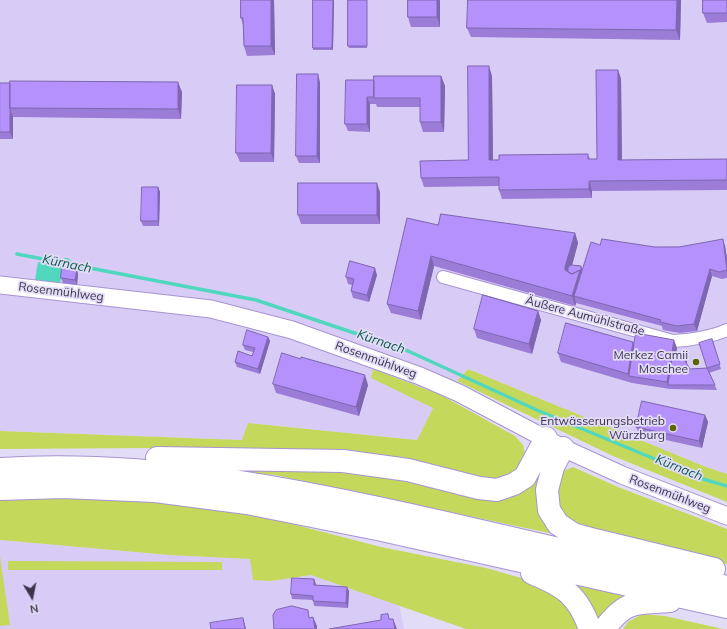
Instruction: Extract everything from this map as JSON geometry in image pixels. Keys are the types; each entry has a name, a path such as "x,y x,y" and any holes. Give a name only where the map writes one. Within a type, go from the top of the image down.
{"highway":[{"path":"85,467 141,458 343,461 408,470 479,488 497,490 514,484 525,477 555,443"},
{"path":"555,443 554,467 548,490 549,510 558,524 573,534 727,573"},
{"path":"0,469 85,467 159,471 254,483 350,501 727,587"},
{"path":"0,489 63,487 156,491 215,498 287,510 727,607"},
{"path":"512,559 520,568 556,583 570,594 581,608 590,629"},
{"path":"604,629 617,613 631,604 696,600"}],"street":[{"name":"Äußere Aumühlstraße","path":"443,277 673,340 691,340 717,335 727,330"},
{"name":"Rosenmühlweg","path":"0,285 211,310 254,319 307,335 420,376 459,393 622,476 727,516"}],"shaded area":[{"path":"0,0 727,0 727,474 706,467 468,369 433,408 417,440 248,423 243,440 0,431"},
{"path":"38,262 63,267 60,284 35,280"},
{"path":"373,369 441,395 515,436 523,445 527,463 502,483 152,448 0,449 0,431 242,440 248,423 417,440 433,408 371,378"},
{"path":"468,369 706,467 727,474 727,502 613,456 457,381"},
{"path":"171,464 342,467 471,492 537,471 544,475 554,534 275,475"},
{"path":"573,467 618,487 727,529 727,564 640,545 591,531 573,524 563,517 560,511 557,500 557,488 563,471"},
{"path":"57,495 200,505 277,520 381,547 486,568 542,584 559,594 583,629 466,629 311,575 271,581 253,580 250,559 169,555 0,540 0,497"},
{"path":"0,540 169,555 251,559 271,581 311,575 399,604 404,629 0,629"},
{"path":"0,556 10,625 0,626"},
{"path":"8,561 222,562 222,570 8,570"},
{"path":"564,582 629,594 599,625"},
{"path":"642,614 665,616 723,629 623,629 628,622"}],"building":[{"path":"241,0 271,0 271,46 244,46"},
{"path":"313,0 333,0 332,48 313,48"},
{"path":"348,0 367,0 367,46 348,46"},
{"path":"408,0 437,0 437,17 408,17"},
{"path":"468,0 677,0 676,30 467,28"},
{"path":"703,0 727,0 727,13 703,13"},
{"path":"468,66 489,66 489,160 499,160 499,155 588,154 588,159 597,159 596,70 618,70 618,160 727,159 727,180 589,181 589,189 499,190 499,177 421,178 420,161 468,160"},
{"path":"297,74 318,74 317,156 296,156"},
{"path":"374,76 441,76 441,122 420,122 420,98 374,98"},
{"path":"346,80 374,80 374,97 367,97 367,124 345,124"},
{"path":"10,81 178,82 178,109 10,108"},
{"path":"0,83 10,83 10,132 0,132"},
{"path":"237,85 272,85 271,153 236,153"},
{"path":"298,183 377,183 377,215 298,215"},
{"path":"142,187 158,187 158,221 141,221"},
{"path":"441,214 575,233 565,267 565,270 572,274 580,270 572,296 431,256 418,311 387,304 407,218 438,225"},
{"path":"602,239 655,247 679,247 723,239 727,270 719,272 710,269 694,324 677,326 660,322 661,320 574,296 591,242 600,245"},
{"path":"350,261 375,268 367,295 351,291 354,279 346,277"},
{"path":"572,265 581,266 581,273 580,270 572,274 568,272 568,267"},
{"path":"62,267 77,269 75,280 61,278"},
{"path":"483,295 538,311 529,344 474,329"},
{"path":"566,323 633,342 628,374 558,353"},
{"path":"247,330 268,337 258,369 235,362 238,351 252,356 255,348 243,345"},
{"path":"636,333 674,340 667,382 629,376"},
{"path":"712,339 720,364 707,368 699,343"},
{"path":"282,353 365,375 356,407 273,384"},
{"path":"673,355 685,356 685,361 690,369 707,368 715,385 668,385"},
{"name":"Entwässerungsbetrieb Würzburg","path":"642,401 705,415 699,441 636,427"},
{"path":"292,578 314,579 314,585 347,587 346,603 313,601 313,596 291,594"},
{"path":"292,606 308,610 309,618 313,617 315,629 274,629 273,615 276,610"},
{"path":"388,614 389,619 393,619 395,629 329,629 381,620 381,615"},
{"path":"243,618 245,629 211,629 210,623"}],"waterway":[{"name":"Kürnach","path":"17,254 256,300 408,351 539,411 703,479 727,486"},
{"path":"48,266 60,268 66,264"}],"place":[{"name":"Merkez Camii Moschee","path":"696,362"},
{"name":"Entwässerungsbetrieb Würzburg","path":"673,428"}]}
